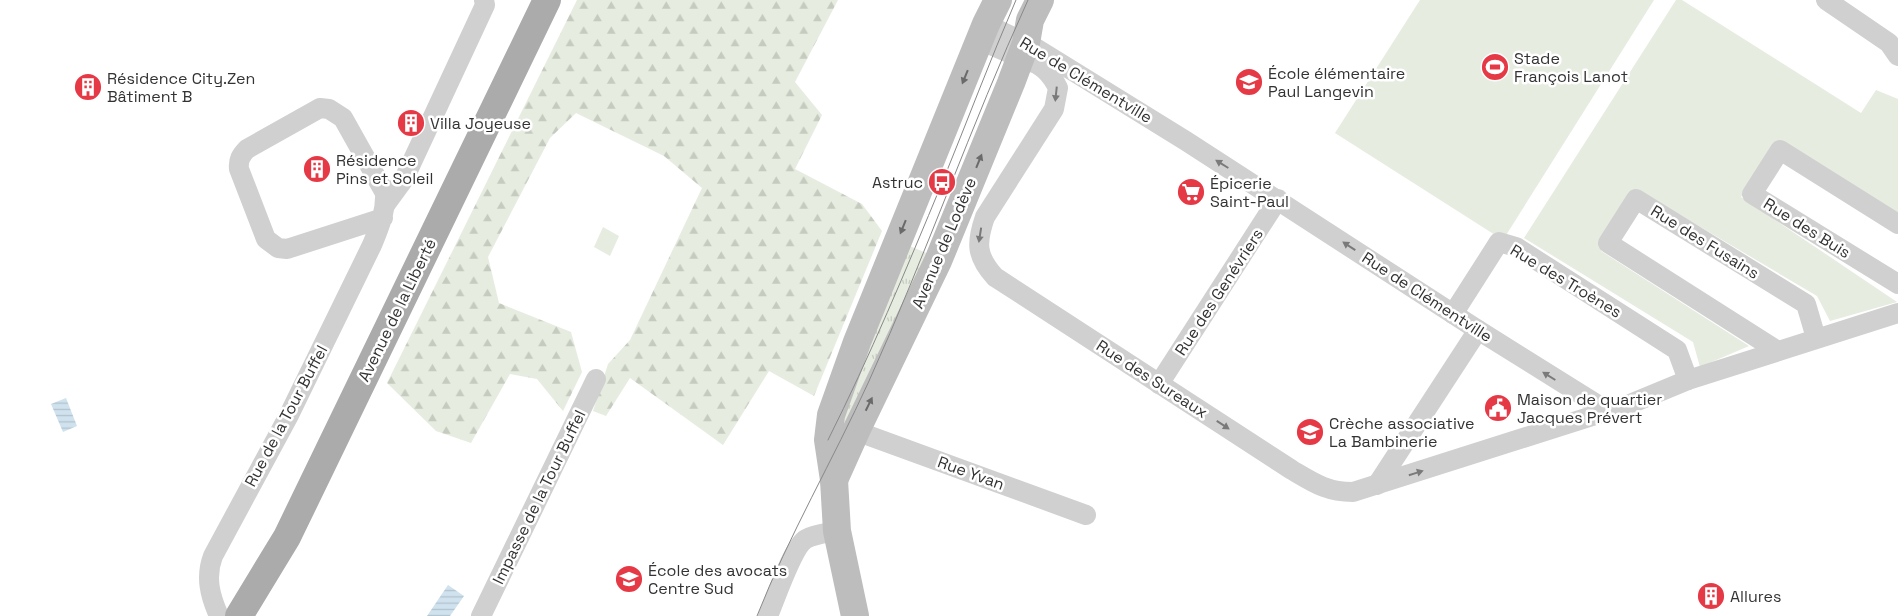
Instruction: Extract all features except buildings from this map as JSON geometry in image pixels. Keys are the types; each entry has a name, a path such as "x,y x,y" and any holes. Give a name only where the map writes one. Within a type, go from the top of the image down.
{"main road":[{"name":"Avenue de la Liberté","path":"239,616 287,537 547,0"}],"street":[{"name":"Rue de la Tour Buffel","path":"216,609 208,570 213,556 288,417 372,246 384,212 404,179 485,5 484,0"},
{"name":"Avenue de Lodève","path":"834,480 938,261 1023,50 1030,20 1040,0"},
{"path":"1826,0 1889,43 1898,56"},
{"name":"Avenue de Lodève","path":"855,616 837,531 834,480 828,440 831,415 860,333 988,21"},
{"name":"Rue des Sureaux","path":"988,21 1023,50 1027,62 1034,62 1053,78 1058,88 1054,109 985,216 978,235 979,253 986,267 995,278 1292,470 1325,489 1338,492 1353,492 1606,410"},
{"name":"Rue de Clémentville","path":"1023,50 1278,199 1452,314 1606,410"},
{"path":"320,108 329,109 344,118 385,193 384,212 287,249 278,248 266,239 238,162 247,149 320,108"},
{"name":"Rue des Buis","path":"1898,224 1780,150 1752,194 1898,284"},
{"name":"Rue des Genévriers","path":"1159,384 1278,199"},
{"name":"Rue des Fusains","path":"1778,351 1608,243 1636,199 1806,304 1816,338"},
{"name":"Rue des Troènes","path":"1452,314 1499,242 1516,247 1677,350 1688,380"},
{"path":"1606,410 1630,404 1688,380 1898,313"},
{"path":"1377,485 1478,330"},
{"name":"Impasse de la Tour Buffel","path":"481,616 596,379"},
{"name":"Rue Yvan","path":"856,431 1086,515"},
{"path":"768,616 786,570 804,540 837,531"}],"green space":[{"path":"577,0 838,0 795,82 822,115 795,169 862,204 882,231 814,396 769,371 723,445 630,378 606,416 593,411 608,364 630,340 702,188 664,156 576,113 550,138 488,257 499,303 571,332 582,372 563,411 537,379 510,374 471,443 436,431 387,383"},
{"name":"Stade François Lanot","path":"1420,0 1654,0 1503,240 1335,133"},
{"path":"1676,0 1682,0 1861,113 1876,90 1898,99 1898,214 1771,146 1741,197 1897,302 1830,321 1817,296 1638,190 1601,251 1749,346 1700,367 1693,342 1524,238"},
{"path":"603,227 619,236 610,256 594,247"},
{"path":"902,243 934,256 834,460 835,435"}],"water":[{"path":"66,398 77,426 63,432 51,404"},
{"path":"448,585 464,596 450,616 427,616"}],"tram line":[{"path":"828,440 901,280 1016,0"},
{"path":"757,616 783,556 890,334 987,95 1028,0"}],"place":[{"name":"Stade François Lanot","path":"1495,67"},
{"name":"École élémentaire Paul Langevin","path":"1249,82"},
{"name":"Résidence City.Zen Bâtiment B","path":"88,87"},
{"name":"Villa Joyeuse","path":"411,123"},
{"name":"Résidence Pins et Soleil","path":"317,169"},
{"name":"Astruc","path":"942,182"},
{"name":"Épicerie Saint-Paul","path":"1191,192"},
{"name":"Maison de quartier Jacques Prévert","path":"1498,408"},
{"name":"Crèche associative La Bambinerie","path":"1310,432"},
{"name":"École des avocats Centre Sud","path":"629,579"},
{"name":"Allures","path":"1711,596"}]}
